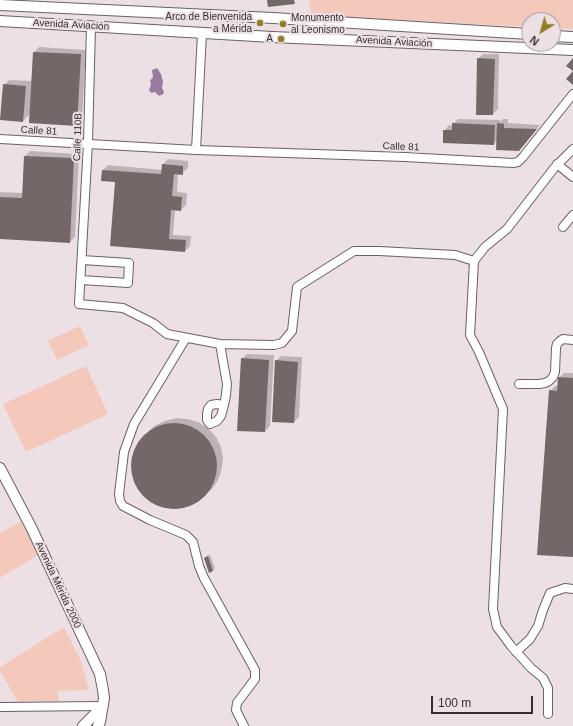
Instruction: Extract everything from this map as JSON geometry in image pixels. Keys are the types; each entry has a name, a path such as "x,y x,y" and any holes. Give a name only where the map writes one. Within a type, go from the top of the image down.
{"main road":[{"name":"Avenida Aviación","path":"0,4 273,18 521,34"},
{"name":"Avenida Aviación","path":"0,21 202,33 573,50"},
{"path":"561,36 573,37"},
{"name":"Avenida Mérida 2000","path":"0,468 31,527 100,674 104,698 98,726"},
{"path":"83,726 103,706"}],"street":[{"name":"Calle 110B","path":"91,26 88,143 79,304 122,308 153,323 167,334 186,338"},
{"path":"196,150 202,33"},
{"name":"Calle 81","path":"0,139 196,150 405,157 513,163 518,162 523,157 573,94"},
{"path":"548,714 548,688 546,683 543,678 510,646 497,627 493,609 503,409 479,352 470,335 474,261 485,247 507,229 557,164 573,149"},
{"path":"557,164 573,177"},
{"path":"563,227 573,214"},
{"path":"244,726 236,710 237,703 255,679 255,670 204,578 199,566 193,542 186,535 150,520 123,506 120,501 119,494 124,452 134,424 186,338 220,344 274,345 282,343 292,331 297,287 354,251 455,255 474,261"},
{"path":"81,280 128,283 129,263 82,260"},
{"path":"519,384 539,384 549,381 555,372 557,344 563,339 573,340"},
{"path":"220,344 227,384 224,405"},
{"path":"516,652 530,640 538,626 550,593 565,588 573,589"},
{"path":"0,707 103,706"}],"shaded area":[{"path":"309,0 573,0 573,29 561,28 561,12 521,12 521,27 313,15"},
{"path":"157,68 161,74 163,82 162,88 164,92 159,96 155,92 151,93 149,90 151,84 150,81 153,77 152,70"},
{"path":"80,326 89,345 57,360 48,341"},
{"path":"86,366 108,414 26,452 3,404"},
{"path":"22,521 38,555 0,578 0,533"},
{"path":"64,627 81,661 89,690 57,691 59,701 18,702 0,671 0,667"}],"building":[{"path":"267,0 294,0 295,4 268,7"},
{"path":"33,52 81,54 77,126 29,123"},
{"path":"477,58 495,59 493,115 476,115"},
{"path":"573,58 573,71 566,66"},
{"path":"573,71 573,85 566,79"},
{"path":"3,84 26,86 23,122 0,120"},
{"path":"452,123 495,125 494,145 443,143 443,130 452,130"},
{"path":"497,123 504,124 504,128 537,129 519,151 496,150"},
{"path":"24,156 74,158 70,243 0,239 0,197 22,198"},
{"path":"162,164 183,166 183,175 174,174 172,196 182,197 181,211 171,210 169,239 186,240 185,252 110,246 115,182 101,181 102,170 161,174"},
{"path":"241,358 269,360 265,432 237,431"},
{"path":"275,360 298,362 294,423 272,422"},
{"path":"558,377 573,378 573,557 537,555 549,390 557,391"},
{"path":"166,423 182,423 191,426 205,435 214,449 217,458 217,474 214,483 205,497 191,506 182,509 166,509 150,502 143,497 138,490 131,474 131,458 138,442 143,435 150,430"},
{"path":"208,556 213,571 209,573 204,558"}],"place":[{"name":"Arco de Bienvenida a Mérida","path":"260,23"},
{"name":"Monumento al Leonismo","path":"283,24"},
{"name":"A","path":"281,39"}]}
